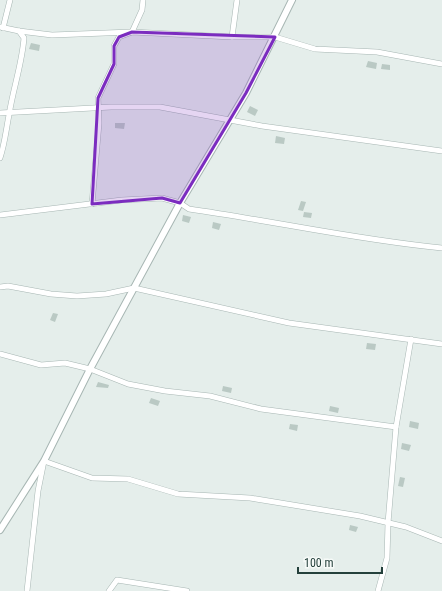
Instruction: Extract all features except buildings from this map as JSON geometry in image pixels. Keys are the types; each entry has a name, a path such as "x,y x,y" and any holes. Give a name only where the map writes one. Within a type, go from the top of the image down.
{"street":[{"path":"10,0 2,27 19,32 52,35 132,32 232,37 275,37 315,49 377,52 442,64"},
{"path":"92,204 99,123 97,108 98,98 114,64 114,46 116,41 118,37 132,32 142,10 143,0"},
{"path":"232,37 237,0"},
{"path":"0,530 44,461 90,369 180,203 246,93 292,0"},
{"path":"0,158 5,141 9,114 22,58 24,38 19,32"},
{"path":"0,113 9,114 97,108 160,107 229,120 442,151"},
{"path":"0,215 92,204 162,198 180,203 189,209 273,221 391,243 442,248"},
{"path":"0,287 8,286 51,294 77,296 106,294 134,288 289,323 442,344"},
{"path":"378,591 387,558 388,523 396,427 411,339"},
{"path":"0,354 41,365 65,363 90,369 128,384 158,390 210,396 261,409 396,427"},
{"path":"44,461 92,478 128,480 178,494 250,498 360,516 406,527 442,541"},
{"path":"27,591 38,491 44,461"},
{"path":"108,591 118,580 187,591"}],"highlighted area":[{"path":"132,32 275,37 246,93 180,203 162,198 92,204 98,98 114,64 114,46 119,37"}]}
